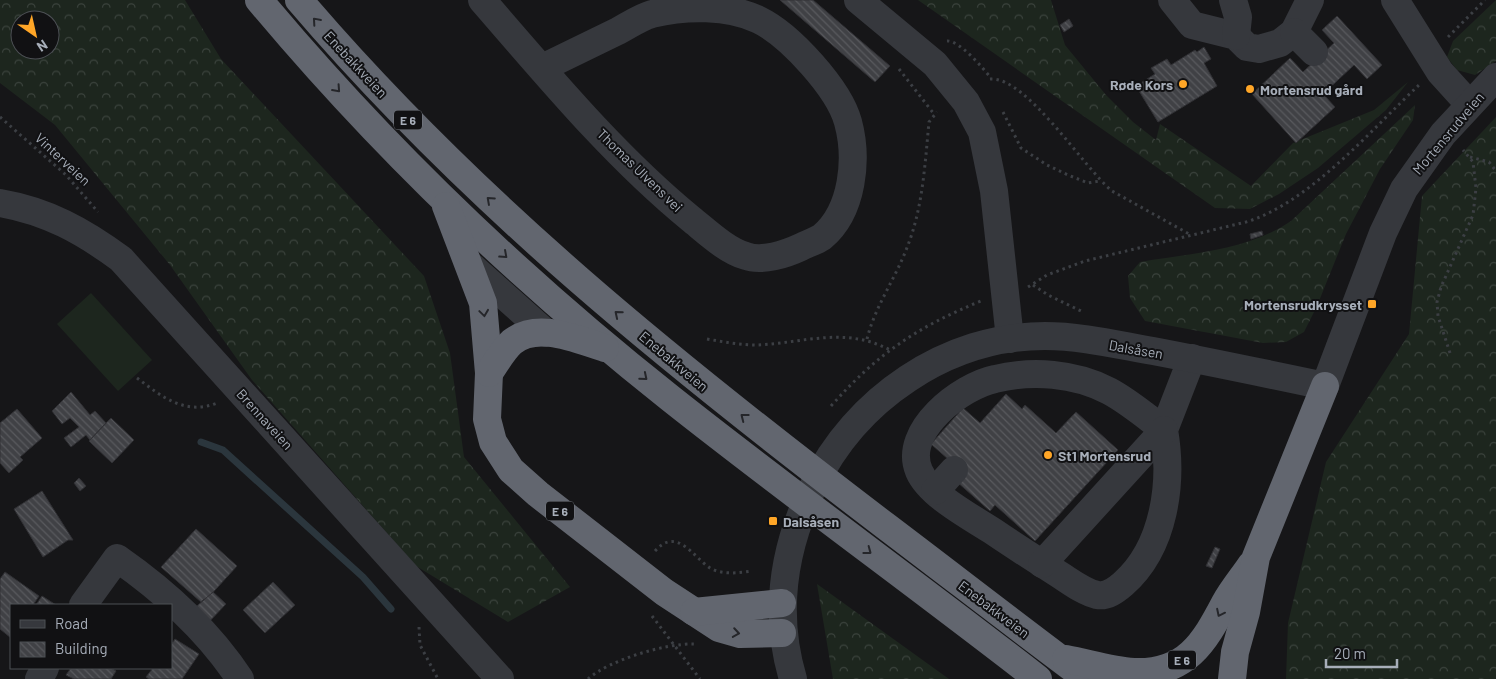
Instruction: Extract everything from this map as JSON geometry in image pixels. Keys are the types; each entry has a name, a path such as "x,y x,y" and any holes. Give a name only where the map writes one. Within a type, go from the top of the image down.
{"highway":[{"name":"Enebakkveien","path":"259,0 374,129 442,198 611,349 768,474 1038,679"},
{"name":"Enebakkveien","path":"298,0 396,108 462,175 564,268 644,336 782,447 1087,679"},
{"path":"442,198 470,266"},
{"name":"E 6","path":"470,266 485,312 489,373 486,407 489,431 498,452 511,470 538,494 664,592 719,628 730,632 782,633"},
{"path":"489,373 512,342 534,332 546,333 611,349"},
{"name":"E 6","path":"1232,679 1256,557 1325,386"},
{"name":"E 6","path":"1058,657 1126,671 1153,672 1171,667 1190,655 1206,638 1226,601 1256,557"},
{"path":"694,612 782,603"}],"street":[{"name":"Thomas Ulvens vei","path":"482,0 542,68 656,190 714,238 746,257 769,257 821,238 839,217 849,190 852,158 848,122 834,91 811,63 760,20 730,11 692,9 651,15 542,68"},
{"path":"858,0 935,64 966,102 982,132 994,191 1010,339"},
{"path":"1172,0 1192,25 1236,36 1247,47 1259,49 1280,43 1294,32 1310,0"},
{"path":"1232,0 1238,17 1236,36"},
{"path":"1396,0 1440,72 1469,104"},
{"path":"1294,32 1314,52"},
{"name":"Mortensrudveien","path":"1325,386 1393,210 1415,170 1469,104 1496,77"},
{"name":"Brennaveien","path":"0,203 28,209 62,222 93,239 121,260 500,679"},
{"path":"470,266 546,333"},
{"name":"Dalsåsen","path":"793,679 782,633 782,603 784,572 798,521 827,460 855,424 886,395 923,370 970,349 1010,339 1044,336 1192,358 1325,386"},
{"path":"1042,564 1164,430 1192,358"},
{"path":"1017,374 1027,384 1062,376 1109,391 1164,430 1169,456 1161,523 1145,558 1132,577 1113,593 1097,595 1080,588 1042,564 928,486 918,470 915,452 920,436 938,412 972,387 992,379 1017,374"},
{"path":"935,491 954,470"},
{"path":"84,604 117,558 141,575 186,617 228,661 240,679"}],"path":[{"path":"1442,43 1485,0"},
{"path":"954,42 976,61 990,79 1016,90 1051,120 1101,181 1128,201 1191,235"},
{"path":"867,340 876,312 901,262 915,226 921,200 929,122 936,113 901,72"},
{"path":"1083,312 1048,295 1033,285 1047,275 1085,262 1261,218 1279,208 1336,164 1425,80"},
{"path":"1003,112 1021,148 1047,165 1068,175 1088,183 1101,181"},
{"name":"Vinterveien","path":"0,117 66,175 85,195 101,218"},
{"path":"1444,134 1470,157 1473,162 1476,188 1473,216 1441,287 1437,302 1438,316 1450,353"},
{"path":"1470,157 1489,162 1496,172"},
{"path":"831,406 857,378 890,350 938,321 985,300"},
{"path":"707,339 757,345 828,337 855,337 890,350"},
{"path":"137,378 168,401 180,406 204,406 218,402"},
{"path":"654,551 661,544 670,542 682,544 709,568 726,572 752,571"},
{"path":"435,608 419,626 418,638 438,679"},
{"path":"588,679 601,669 619,661 674,646 700,679"}],"green space":[{"path":"0,0 185,0 221,59 424,276 450,353 464,457 570,587 508,622 416,566 252,380 170,265 55,125 0,83"},
{"path":"918,0 1051,0 1065,45 1106,95 1133,122 1156,140 1160,124 1251,186 1293,143 1374,110 1408,82 1386,110 1318,168 1279,194 1250,209 1215,208"},
{"path":"1496,0 1496,61 1475,75 1457,70 1447,57 1453,41"},
{"path":"1415,105 1413,120 1380,169 1346,234 1317,306 1304,332 1286,342 1263,343 1145,321 1130,298 1128,276 1140,262 1237,245 1274,231 1291,221"},
{"path":"1496,117 1496,679 1286,679 1288,623 1326,462 1409,334 1422,196"},
{"path":"91,293 152,360 118,391 57,324"},
{"path":"817,584 949,679 833,679"}],"building":[{"path":"780,0 813,0 890,66 875,82"},
{"path":"1337,16 1382,65 1367,79 1354,65 1323,94 1335,107 1296,143 1252,94 1290,58 1303,72 1334,43 1322,30"},
{"path":"1069,19 1073,26 1064,32 1060,25"},
{"path":"1204,47 1211,59 1204,63 1217,86 1158,122 1136,86 1155,74 1151,68 1167,59 1171,65 1195,50 1197,52"},
{"path":"1262,231 1263,235 1251,239 1250,234"},
{"path":"71,392 90,415 95,411 106,423 90,440 86,435 71,447 64,438 79,427 70,418 62,424 52,411"},
{"path":"1006,394 1022,409 1025,405 1056,433 1076,412 1118,450 1035,541 995,505 990,511 956,481 948,459 931,444 963,408 980,423"},
{"path":"17,409 42,438 20,457 23,460 9,473 0,463 0,423"},
{"path":"111,418 134,440 112,463 89,441"},
{"path":"79,478 86,486 80,491 74,483"},
{"path":"42,491 73,540 68,540 43,557 14,509"},
{"path":"196,529 237,566 206,600 204,599 201,602 161,567"},
{"path":"1215,547 1220,549 1212,568 1206,566"},
{"path":"5,572 39,596 34,604 10,604 10,637 0,629 0,579"},
{"path":"273,582 295,605 265,633 243,610"},
{"path":"213,592 226,604 205,626 197,606"},
{"path":"42,596 54,604 37,604"},
{"path":"175,639 199,654 182,679 149,679 146,677 152,669 172,669 172,644"},
{"path":"70,669 112,669 116,671 111,679 74,679 66,675"}],"waterway":[{"path":"201,442 223,450 363,577 391,609"}],"place":[{"name":"Røde Kors","path":"1183,84"},
{"name":"Mortensrud gård","path":"1250,89"},
{"name":"Mortensrudkrysset","path":"1372,304"},
{"name":"St1 Mortensrud","path":"1048,455"},
{"name":"Dalsåsen","path":"773,521"}]}
